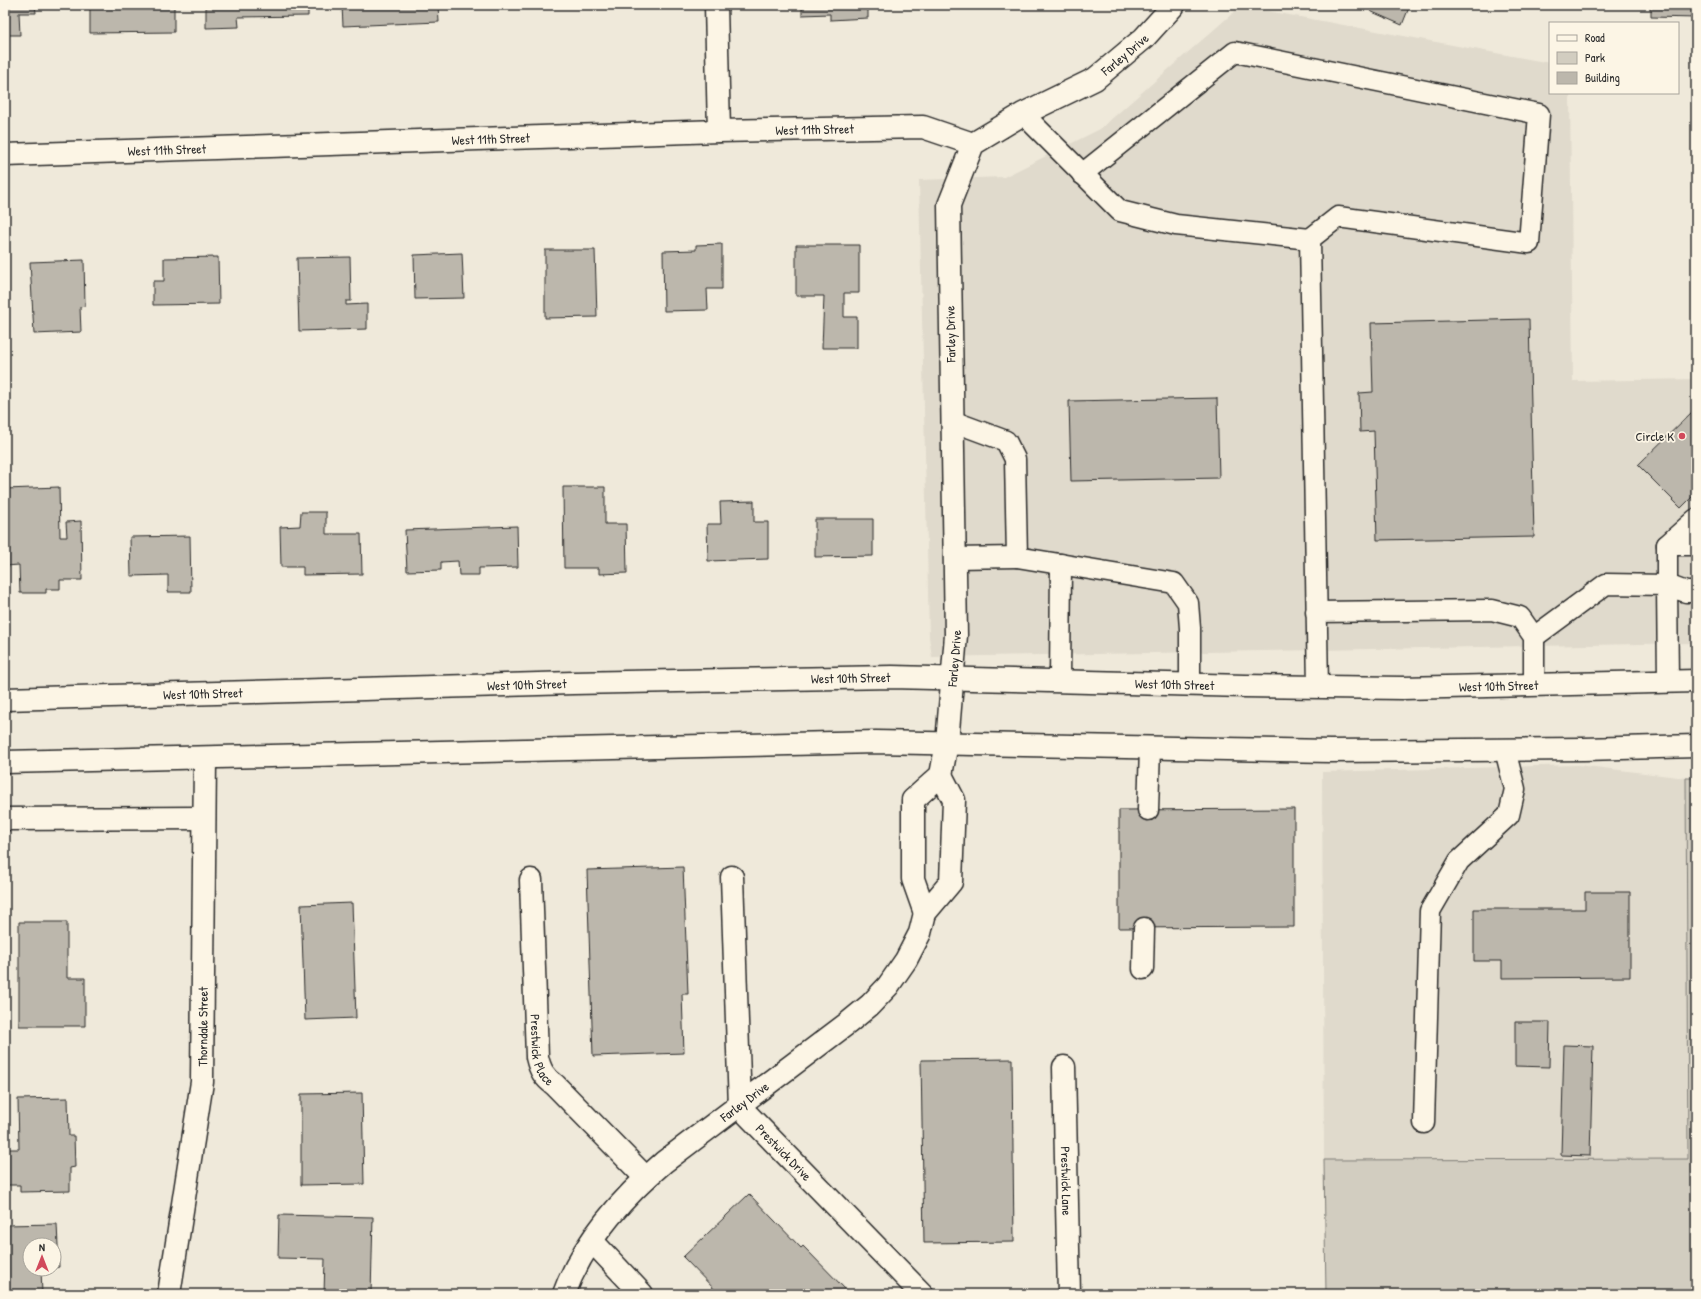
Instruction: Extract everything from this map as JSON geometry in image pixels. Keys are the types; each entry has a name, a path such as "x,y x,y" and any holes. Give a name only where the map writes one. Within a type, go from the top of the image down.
{"street":[{"path":"716,5 719,131"},
{"name":"Farley Drive","path":"564,1294 580,1259 592,1241 618,1206 646,1178 740,1107 848,1023 875,1000 888,986 906,960 920,933 925,913 951,882 954,800 941,775 947,743 956,636 948,204 973,144 1022,114 1095,79 1144,38 1174,5"},
{"name":"West 11th Street","path":"5,155 719,131 923,127 973,144"},
{"name":"West 10th Street","path":"5,699 573,683 892,678 1403,688 1696,681"},
{"path":"5,762 876,742 1330,751 1505,750 1696,746"},
{"name":"Thorndale Street","path":"169,1294 202,1082 205,758"},
{"path":"925,913 914,879 914,800 941,775"},
{"path":"5,819 204,818"},
{"path":"732,877 740,1107"},
{"name":"Prestwick Place","path":"531,880 537,1057 539,1067 545,1077 555,1085 646,1178"},
{"name":"Prestwick Lane","path":"1064,1067 1069,1294"},
{"name":"Prestwick Drive","path":"740,1107 922,1294"},
{"path":"592,1241 642,1294"}],"lane":[{"path":"1022,114 1082,174 1120,211 1176,225 1310,239 1338,217 1528,243 1539,114 1235,52 1082,174"},
{"path":"1310,239 1318,687"},
{"path":"952,421 1006,441 1015,459 1017,557"},
{"path":"1668,682 1667,545 1696,519"},
{"path":"1667,545 1696,545"},
{"path":"955,558 1017,557 1174,583 1188,603 1190,628 1190,684"},
{"path":"1060,681 1061,564"},
{"path":"1534,637 1606,584 1667,586 1686,592 1696,592"},
{"path":"1316,612 1492,610 1520,617 1534,637 1534,684"},
{"path":"1148,810 1150,748"},
{"path":"1424,1123 1430,911 1459,861 1509,816 1514,789 1505,750"},
{"path":"1143,969 1144,928"}],"shaded area":[{"path":"1241,6 1549,63 1549,94 1570,94 1573,381 1696,379 1696,643 932,657 929,637 919,180 1004,177 1100,129"},
{"path":"1578,765 1686,778 1688,1160 1324,1160 1322,772"}],"green space":[{"path":"1686,778 1696,778 1696,1294 1326,1294 1324,1160 1688,1159"}],"building":[{"path":"5,5 35,5 36,13 19,13 20,35 5,35"},
{"path":"90,5 174,5 174,32 90,33"},
{"path":"206,5 308,5 308,16 238,17 239,27 206,28"},
{"path":"342,5 438,5 439,22 343,26"},
{"path":"527,5 603,5 527,7"},
{"path":"802,5 868,5 868,18 830,20 830,14 802,15"},
{"path":"1372,5 1410,5 1402,25 1370,11"},
{"path":"1651,5 1696,5 1696,18 1651,17"},
{"path":"722,244 722,289 707,289 708,310 664,311 663,251 696,250 696,245"},
{"path":"796,245 859,245 859,293 844,293 844,317 857,317 857,348 822,348 824,296 796,296"},
{"path":"545,250 595,250 597,317 545,318"},
{"path":"462,253 464,298 415,299 414,255"},
{"path":"218,257 219,304 153,305 153,281 164,281 164,258"},
{"path":"350,257 351,301 346,301 346,305 367,304 367,329 299,331 297,258"},
{"path":"84,260 85,306 80,307 81,332 34,334 30,262"},
{"path":"1529,319 1534,537 1377,540 1374,431 1360,432 1359,393 1373,392 1371,323"},
{"path":"1217,398 1219,478 1071,481 1069,401"},
{"name":"Circle K","path":"1696,408 1696,493 1681,508 1638,465"},
{"path":"59,487 60,537 67,537 66,522 81,521 82,580 60,580 60,589 46,589 46,593 20,593 19,565 5,566 5,489"},
{"path":"563,487 605,487 605,524 626,524 627,573 599,574 599,568 564,568"},
{"path":"754,501 754,522 768,522 768,559 708,561 707,524 721,524 720,502"},
{"path":"301,512 326,512 326,534 361,534 362,574 303,575 303,567 281,567 280,527 300,526"},
{"path":"815,519 873,519 873,556 815,557"},
{"path":"517,526 518,567 479,568 479,575 459,575 458,561 441,562 441,570 407,571 405,530"},
{"path":"190,536 191,592 168,592 168,575 131,576 130,537"},
{"path":"1294,809 1294,927 1119,928 1119,810"},
{"path":"683,867 688,994 682,994 684,1053 593,1056 587,870"},
{"path":"1585,892 1630,892 1630,977 1502,978 1502,961 1474,961 1474,909 1585,909"},
{"path":"352,903 356,1018 305,1020 301,905"},
{"path":"19,922 67,922 67,978 85,978 85,1026 19,1026"},
{"path":"1515,1022 1550,1022 1549,1067 1515,1066"},
{"path":"1564,1045 1593,1046 1590,1156 1561,1155"},
{"path":"1012,1059 1014,1242 924,1243 921,1060"},
{"path":"362,1093 364,1184 301,1185 301,1094"},
{"path":"68,1098 69,1136 74,1136 75,1167 70,1168 70,1191 20,1192 20,1185 5,1185 5,1149 19,1149 18,1099"},
{"path":"749,1194 801,1248 803,1246 850,1294 719,1294 683,1257"},
{"path":"279,1215 373,1217 371,1294 324,1294 325,1259 278,1258"},
{"path":"57,1224 58,1237 22,1237 22,1277 41,1277 42,1294 5,1294 5,1225"}],"place":[{"name":"Circle K","path":"1682,436"}]}
